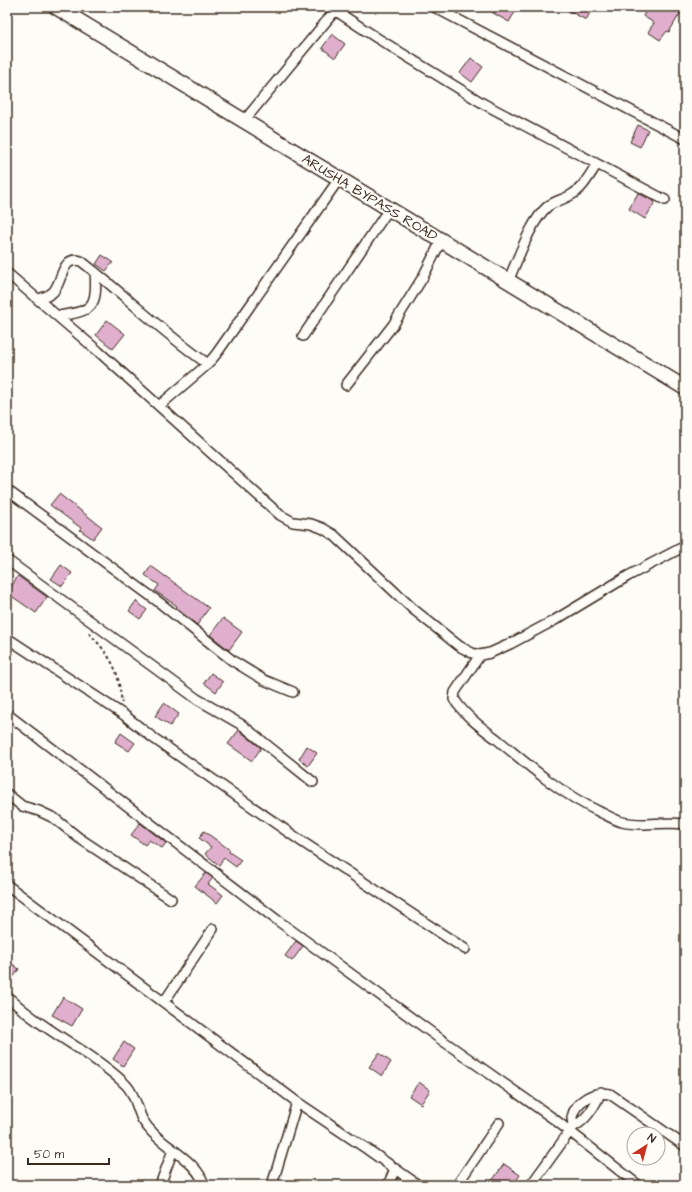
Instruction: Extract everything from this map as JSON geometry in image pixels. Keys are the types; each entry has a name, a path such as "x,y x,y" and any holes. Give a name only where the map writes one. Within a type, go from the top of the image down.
{"main road":[{"name":"ARUSHA BYPASS ROAD","path":"56,7 685,388"}],"street":[{"path":"434,7 685,139"},
{"path":"244,121 334,8 484,104 665,200"},
{"path":"508,281 529,234 546,208 557,200 572,195 582,186 597,164"},
{"path":"159,406 208,364 228,339 339,178"},
{"path":"303,336 389,209"},
{"path":"346,385 393,325 423,276 442,241"},
{"path":"39,299 48,296 54,291 58,285 64,268 72,260 76,259 81,261 130,300 180,344 208,364"},
{"path":"58,316 83,311 90,306 96,293 95,272"},
{"path":"7,273 39,299 280,516 293,522 311,524 322,528 334,536 382,581 434,626 459,646 472,653 480,655 490,653 510,644 555,620 628,576 685,546"},
{"path":"7,490 160,603 233,661 264,680 293,692"},
{"path":"7,560 197,699 242,725 314,782"},
{"path":"7,638 124,715 152,737 304,843 465,949"},
{"path":"480,655 455,692 454,699 461,710 554,786 572,798 620,822 642,825 675,822 685,824"},
{"path":"7,714 276,920 572,1129 638,1185"},
{"path":"7,794 22,806 39,811 54,818 79,838 171,899"},
{"path":"7,886 297,1102 418,1185"},
{"path":"164,1002 213,929"},
{"path":"7,996 16,1005 41,1024 94,1059 128,1087 136,1100 142,1119 153,1133 192,1165 202,1179 204,1185"},
{"path":"572,1129 572,1117 578,1105 595,1094 602,1092 610,1094 685,1146"},
{"path":"531,1185 572,1129 589,1113 602,1092"},
{"path":"272,1185 297,1102"},
{"path":"457,1185 499,1122"},
{"path":"160,1185 173,1150"},
{"path":"388,1185 395,1169"}],"path":[{"path":"88,632 104,649 115,668 119,682 124,715"}],"building":[{"path":"496,7 518,7 509,22 493,13"},
{"path":"562,7 593,7 586,20"},
{"path":"648,7 673,7 681,12 669,32 667,31 660,40 648,32 654,23 643,16"},
{"path":"332,34 345,44 335,58 322,48"},
{"path":"471,58 483,67 472,82 460,73"},
{"path":"638,125 648,130 640,147 630,142"},
{"path":"638,193 655,202 645,219 629,209"},
{"path":"102,255 113,262 106,271 96,264"},
{"path":"107,320 125,334 113,349 96,335"},
{"path":"59,494 102,527 93,539 50,505"},
{"path":"61,565 72,573 62,586 51,579"},
{"path":"151,566 209,608 197,625 176,608 177,606 155,591 159,585 145,575"},
{"path":"18,576 47,597 36,613 7,593"},
{"path":"136,601 147,610 140,619 129,611"},
{"path":"223,618 242,632 229,650 210,635"},
{"path":"211,673 223,682 216,692 204,683"},
{"path":"164,703 179,714 170,726 155,716"},
{"path":"239,730 261,748 252,761 228,744"},
{"path":"121,733 135,743 129,751 115,742"},
{"path":"307,746 317,753 308,766 299,759"},
{"path":"140,823 166,843 162,848 149,840 145,845 131,835"},
{"path":"204,831 241,860 236,867 224,858 219,865 205,854 211,847 199,838"},
{"path":"206,873 213,878 208,884 223,895 217,903 195,886"},
{"path":"296,941 303,946 292,961 285,956"},
{"path":"11,963 19,969 7,986 7,969"},
{"path":"63,997 82,1009 72,1026 52,1015"},
{"path":"124,1042 134,1049 123,1066 113,1059"},
{"path":"379,1053 391,1062 382,1076 369,1067"},
{"path":"419,1082 430,1090 421,1104 409,1096"},
{"path":"504,1164 520,1175 513,1185 489,1185"}]}
